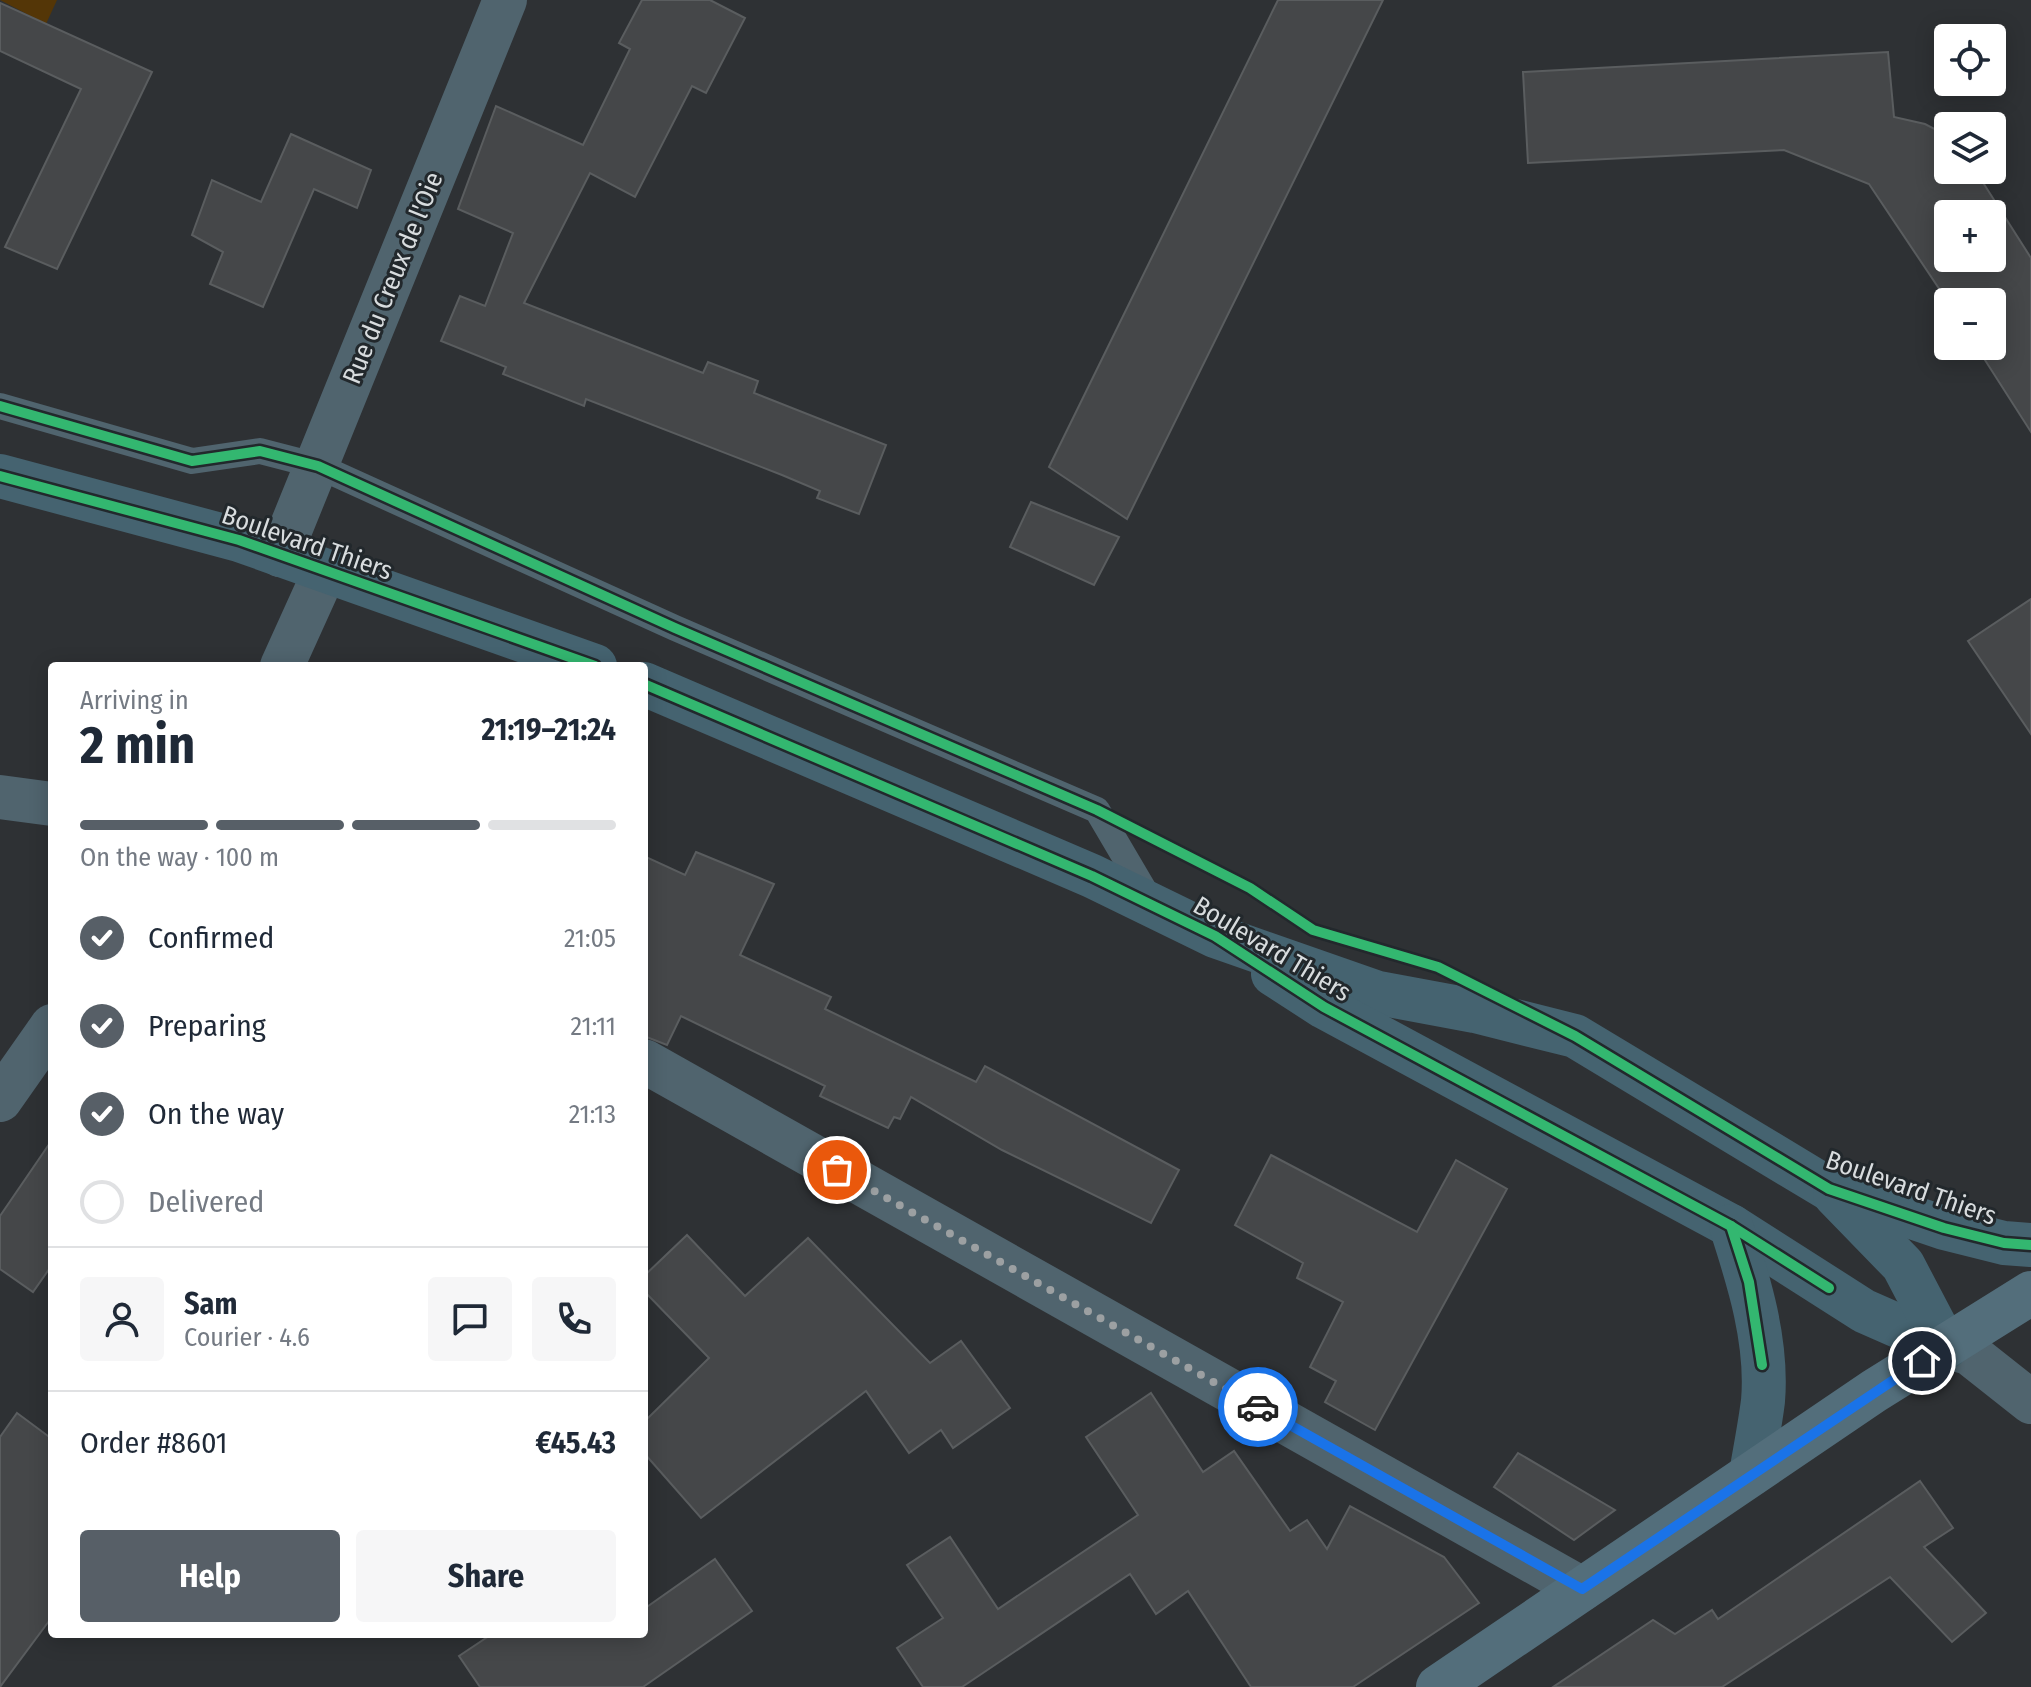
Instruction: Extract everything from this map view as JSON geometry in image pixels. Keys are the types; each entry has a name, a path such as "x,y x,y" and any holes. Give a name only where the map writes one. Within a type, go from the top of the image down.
{"main road":[{"name":"Boulevard Thiers","path":"0,476 239,540 584,662"},
{"name":"Boulevard Thiers","path":"648,686 1092,876 1215,936 1378,993 1475,1011 1575,1036 1829,1189 1944,1228 2004,1243 2031,1245"},
{"name":"Boulevard Thiers","path":"1215,936 1324,1007 1731,1226 1864,1311 1946,1347"},
{"name":"Boulevard Thiers","path":"1829,1189 1903,1265 1946,1347"},
{"path":"1731,1226 1749,1282 1760,1343 1763,1399 1751,1474"},
{"path":"1438,1687 1751,1474 2031,1293"}],"street":[{"name":"Rue du Creux de l'Oie","path":"280,555 505,0"},
{"path":"284,662 325,571"},
{"path":"0,797 48,803"},
{"path":"0,1100 48,1032"},
{"path":"648,1063 1582,1589"},
{"path":"1946,1347 1969,1353 2031,1402"}],"lane":[{"path":"0,406 192,461 260,451 318,466 675,628 1097,810 1155,907"}],"shaded area":[{"path":"0,0 57,0 46,24"}],"building":[{"path":"642,0 710,0 745,18 706,93 692,86 635,197 590,173 524,303 703,373 708,362 758,381 754,393 886,445 859,514 817,498 820,491 782,475 586,399 584,406 503,374 506,367 441,341 460,296 485,306 513,233 458,209 496,106 583,145 630,49 619,43"},
{"path":"1278,0 1383,0 1127,519 1049,467"},
{"path":"0,3 152,72 57,269 5,247 81,89 0,51"},
{"path":"1888,52 1894,117 1934,129 1934,184 1984,184 1994,200 1934,200 1934,272 2006,272 2006,219 2031,258 2031,432 1985,360 2006,360 2006,288 1939,288 1869,184 1784,150 1528,163 1523,72"},
{"path":"291,134 371,170 357,208 314,189 263,307 210,284 223,252 192,235 212,180 261,202"},
{"path":"1031,502 1119,537 1094,585 1010,547"},
{"path":"2031,599 2031,734 1968,641"},
{"path":"696,852 774,884 740,955 831,997 825,1009 976,1082 985,1066 1179,1170 1151,1223 1002,1150 911,1097 900,1119 894,1117 888,1128 820,1096 825,1086 681,1016 667,1045 648,1038 648,858 685,875"},
{"path":"48,1146 48,1271 33,1292 0,1269 0,1216"},
{"path":"1271,1155 1417,1232 1456,1160 1507,1189 1375,1430 1325,1402 1336,1381 1310,1367 1343,1302 1297,1278 1303,1263 1235,1225"},
{"path":"687,1235 745,1296 808,1238 930,1363 961,1341 1010,1408 953,1448 941,1430 909,1453 866,1391 701,1518 648,1458 648,1418 709,1358 648,1295 648,1272"},
{"path":"1151,1393 1203,1472 1234,1451 1290,1531 1307,1520 1327,1549 1350,1506 1444,1557 1479,1603 1353,1687 1251,1687 1188,1591 1156,1614 1130,1574 962,1687 923,1687 897,1648 943,1618 907,1565 950,1537 998,1609 1138,1515 1086,1437"},
{"path":"17,1413 48,1436 48,1622 0,1687 0,1437"},
{"path":"1518,1453 1615,1510 1574,1540 1494,1487"},
{"path":"1920,1481 1953,1528 1924,1547 1986,1613 1952,1642 1890,1577 1722,1687 1553,1687 1653,1620 1675,1634 1712,1610 1718,1619"},
{"path":"715,1559 752,1611 643,1687 480,1687 459,1656 486,1638 648,1638 648,1606"}],"cycle path":[{"path":"0,406 192,461 260,451 318,466 675,628 1097,810 1250,888 1313,930 1438,967 1575,1036 1829,1189 1944,1228 2004,1243 2031,1245"},
{"path":"0,476 239,540 584,662"},
{"path":"648,686 1092,876 1215,936 1324,1007 1731,1226 1829,1288"},
{"path":"1731,1226 1749,1282 1762,1365"}],"way so far":[{"path":"837,1170 1258,1407"}],"route":[{"path":"1258,1407 1582,1589 1922,1361"}]}
